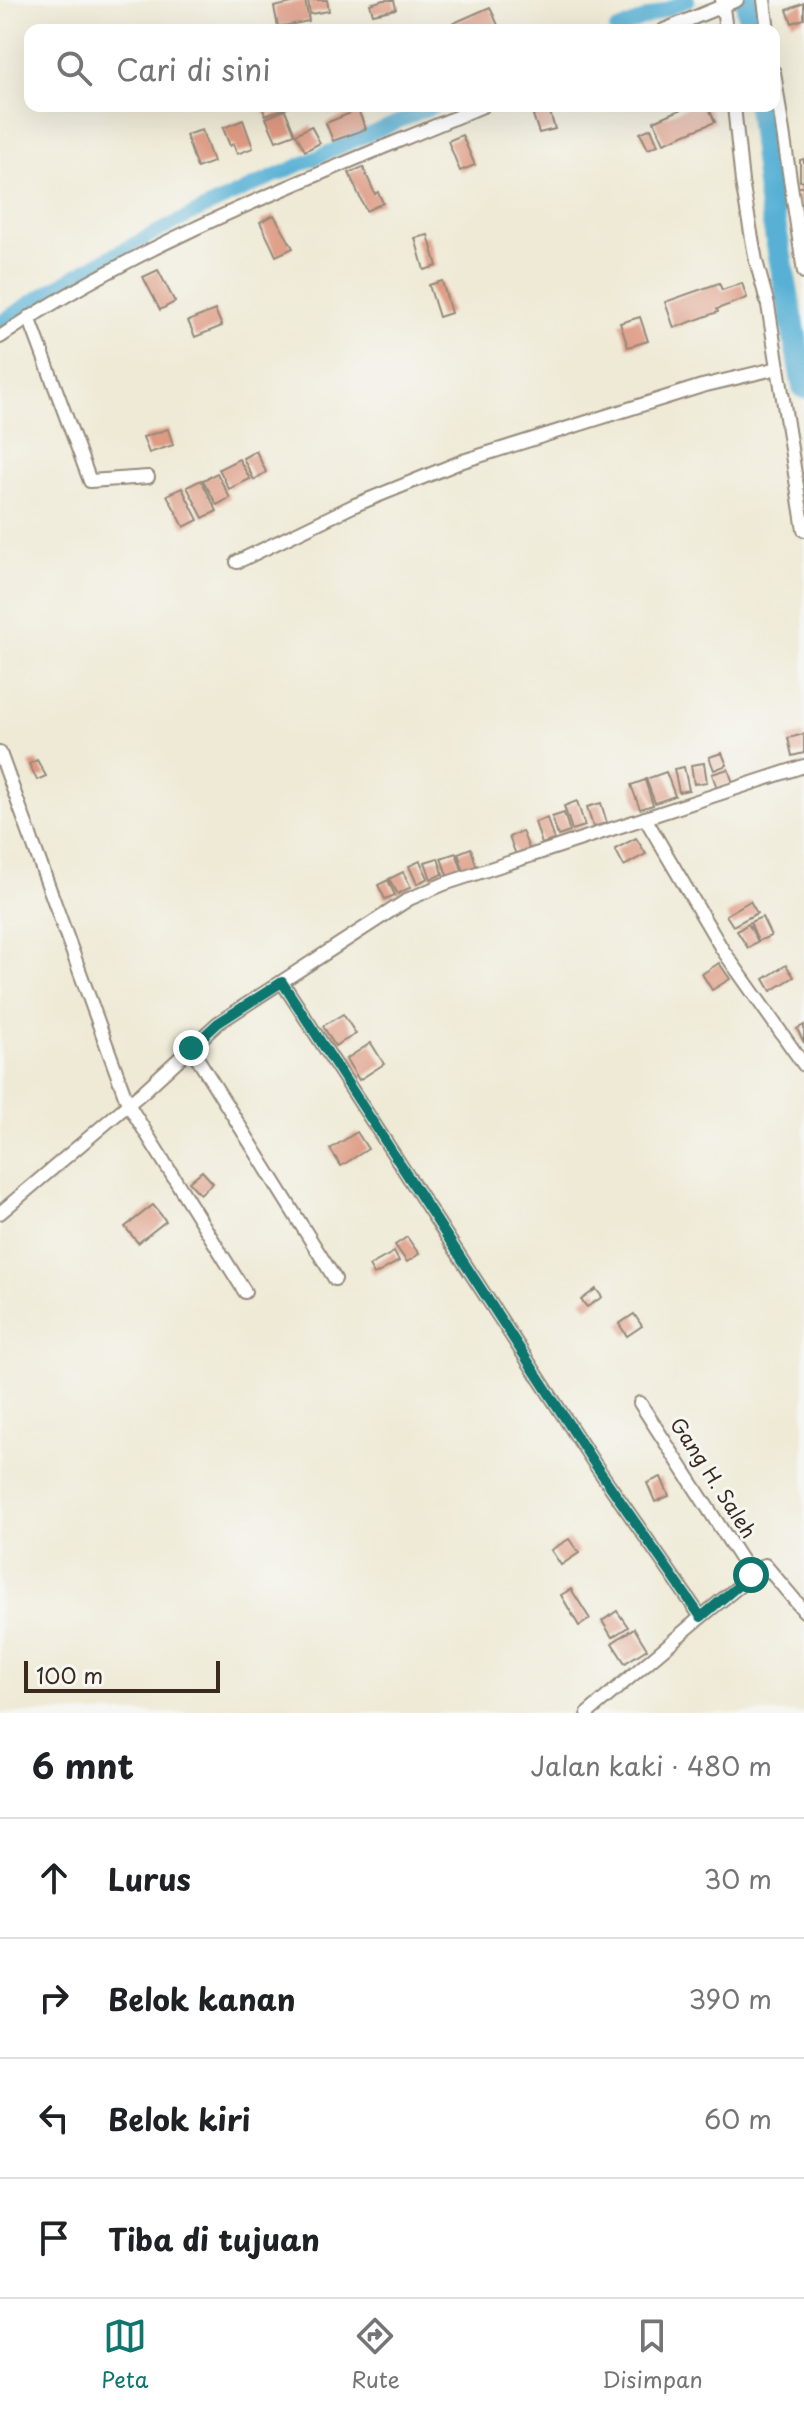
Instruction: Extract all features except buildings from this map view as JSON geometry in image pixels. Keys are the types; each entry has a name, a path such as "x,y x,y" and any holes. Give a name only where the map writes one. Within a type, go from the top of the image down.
{"street":[{"path":"764,0 767,24"},
{"path":"678,24 728,2 726,24"},
{"path":"0,337 29,317 206,222 469,112"},
{"path":"735,112 742,182 778,368 804,530"},
{"path":"780,112 804,272"},
{"path":"29,317 90,481 148,477"},
{"path":"237,562 355,505 463,461 702,386 778,368"},
{"path":"0,753 128,1104 245,1292"},
{"path":"0,1213 218,1023 427,890 804,766"},
{"path":"645,818 722,949 804,1065"},
{"path":"282,982 594,1463 701,1617"},
{"path":"191,1048 335,1279"},
{"name":"Gang H. Saleh","path":"640,1403 751,1575"},
{"path":"588,1713 765,1565 804,1611"}],"waterway":[{"path":"630,24 688,0"},
{"path":"747,0 750,24"},
{"path":"0,322 104,259 158,231 420,112"},
{"path":"760,112 770,201 804,387"}],"route":[{"path":"191,1048 218,1023 282,982 594,1463 701,1617 751,1575"}]}
